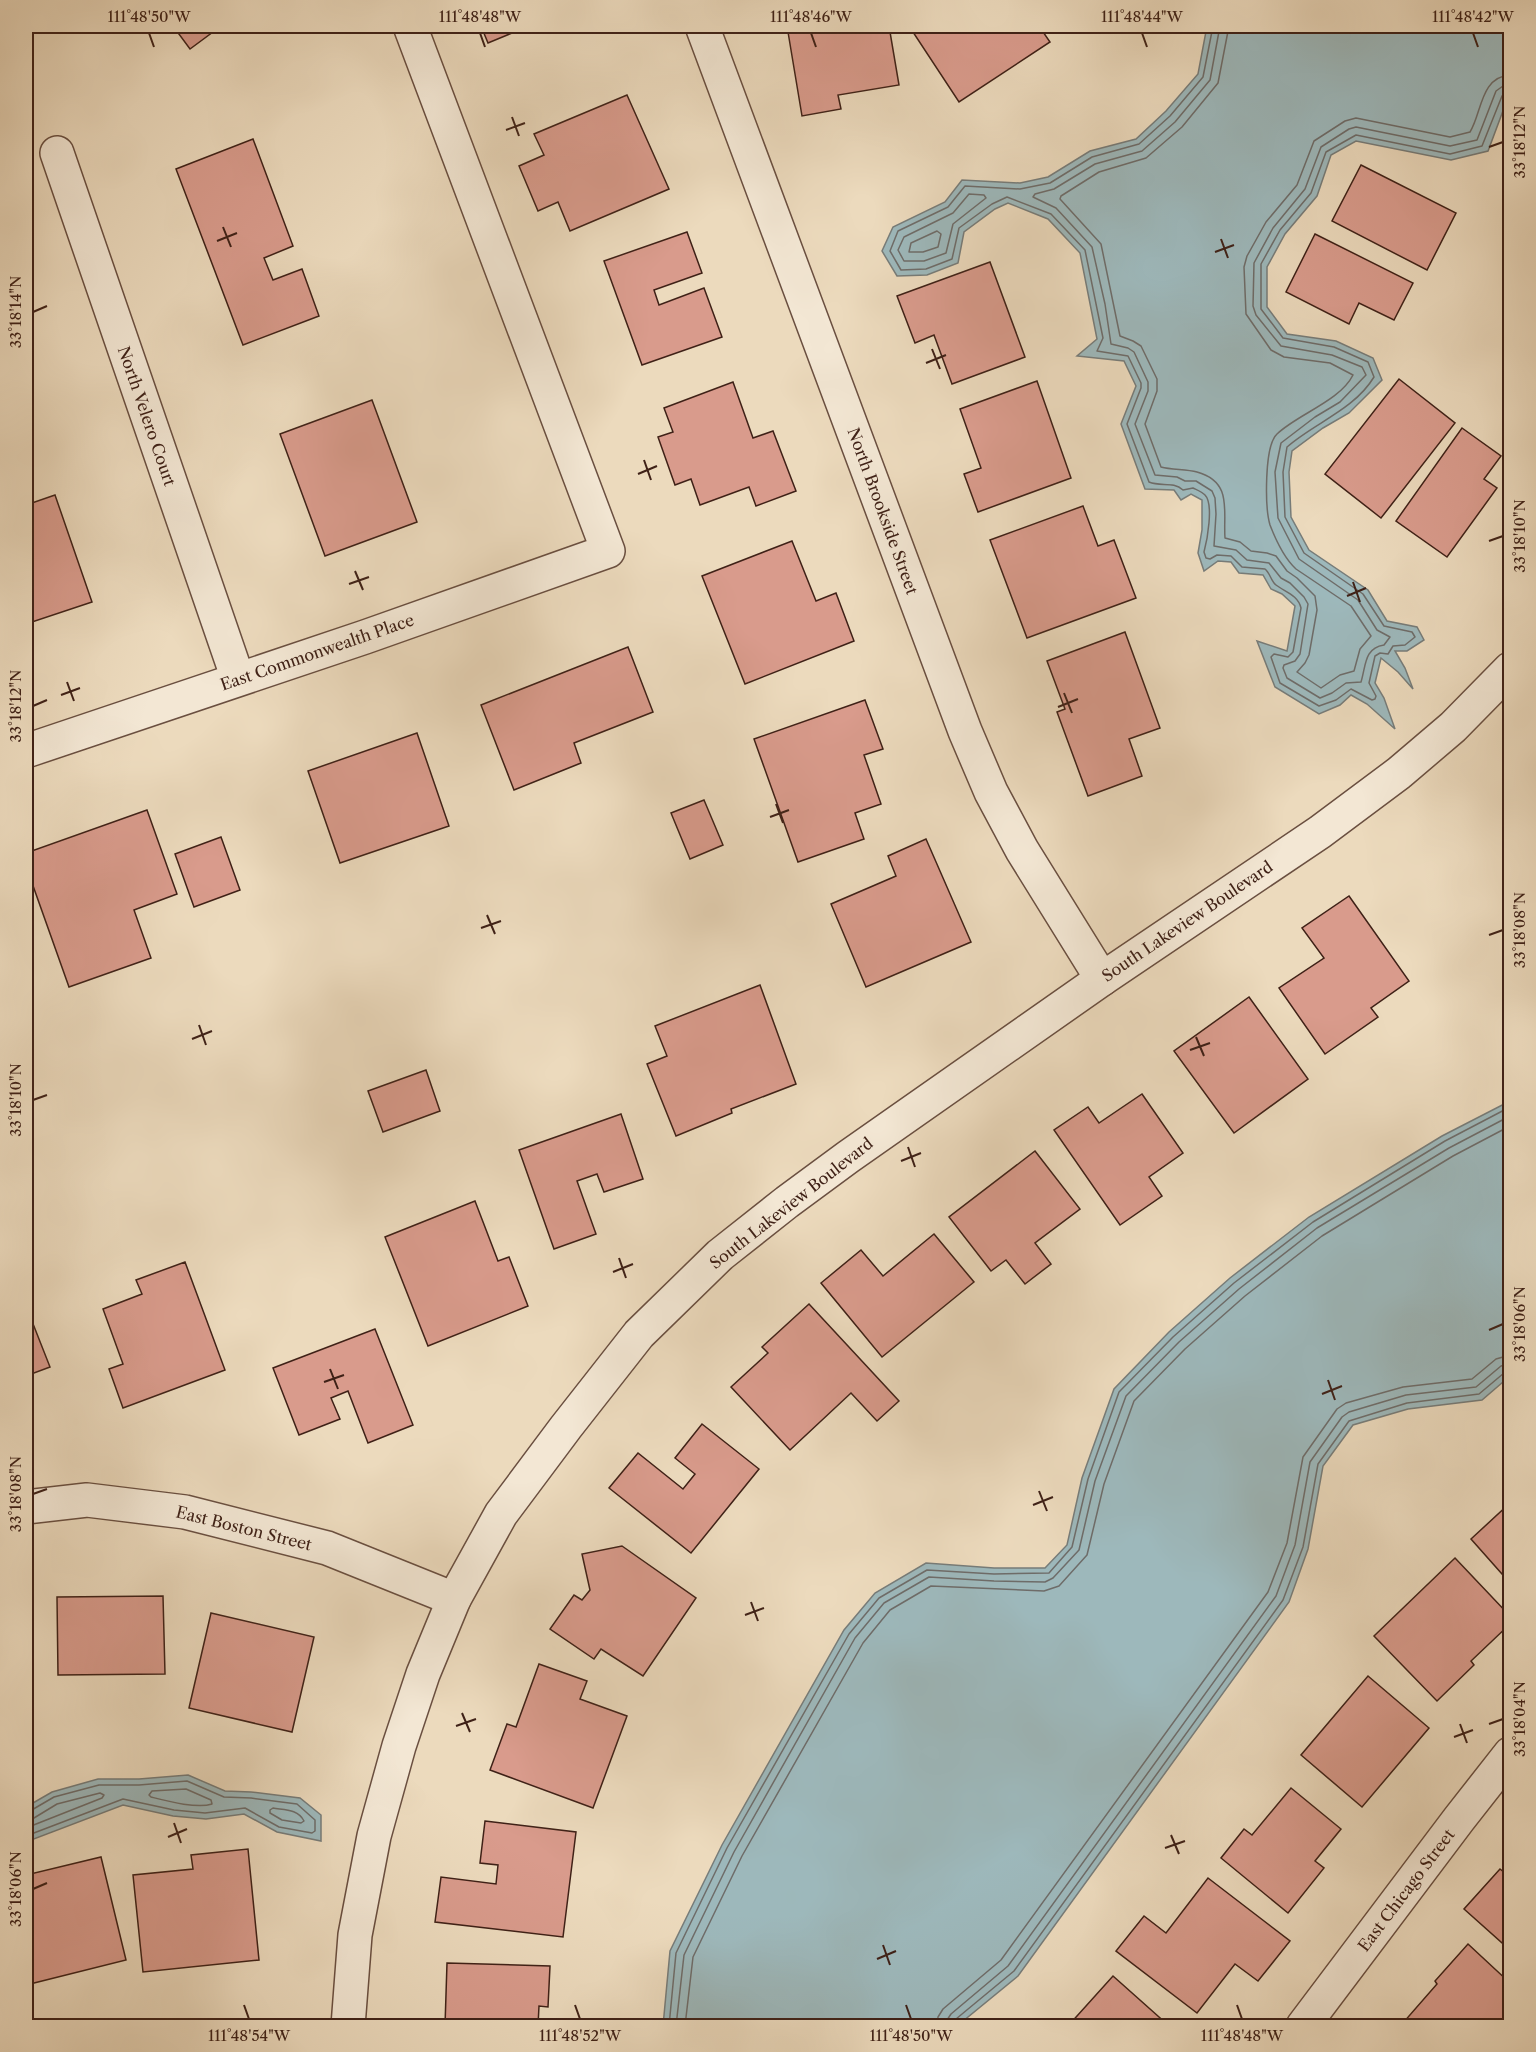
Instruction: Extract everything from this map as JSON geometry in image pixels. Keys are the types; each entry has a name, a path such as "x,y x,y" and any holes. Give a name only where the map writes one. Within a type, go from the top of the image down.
{"street":[{"name":"East Commonwealth Place","path":"26,751 608,551 410,26"},
{"name":"North Brookside Street","path":"702,26 961,720 991,792 1022,850 1102,979"},
{"name":"North Velero Court","path":"57,153 238,679"},
{"name":"South Lakeview Boulevard","path":"348,2026 355,1935 374,1836 416,1695 454,1599 501,1514 639,1334 720,1255 848,1157 1102,979 1320,832 1390,780 1453,727 1510,669"},
{"name":"East Boston Street","path":"26,1507 87,1500 185,1512 327,1548 454,1599"},
{"name":"East Chicago Street","path":"1303,2026 1510,1754"}],"water":[{"path":"1207,26 1510,26 1510,92 1488,151 1451,160 1356,141 1331,155 1317,196 1285,234 1267,267 1267,307 1287,334 1336,341 1373,358 1382,380 1349,413 1323,428 1292,451 1289,472 1291,517 1309,550 1368,590 1387,621 1417,627 1424,640 1407,651 1395,651 1413,689 1381,658 1375,683 1384,698 1395,729 1367,704 1351,695 1340,705 1319,714 1275,687 1257,641 1287,651 1295,606 1282,594 1271,589 1263,575 1239,573 1231,562 1218,561 1204,571 1198,553 1202,530 1202,500 1191,494 1181,500 1174,490 1145,489 1121,424 1136,386 1124,361 1077,356 1097,339 1080,253 1048,219 1008,203 995,209 964,232 958,263 927,275 897,276 882,251 893,227 945,202 962,180 1020,183 1048,177 1090,151 1136,139 1166,111 1198,74"},
{"path":"1510,1101 1510,1376 1482,1400 1408,1409 1353,1425 1323,1466 1308,1549 1289,1602 1018,1976 957,2026 663,2026 670,1951 722,1845 844,1630 875,1593 926,1563 994,1568 1045,1568 1067,1545 1082,1478 1114,1389 1169,1332 1230,1278 1309,1217 1442,1136"},
{"path":"188,1775 225,1791 300,1798 321,1815 321,1841 277,1832 244,1814 206,1819 173,1816 123,1805 26,1842 26,1807 52,1792 98,1779 139,1779"}],"building":[{"path":"173,26 221,26 190,49"},
{"path":"481,26 529,26 488,43"},
{"path":"828,26 889,26 899,85 838,95 841,109 802,116 788,32"},
{"path":"909,26 969,26 973,31 982,26 1039,26 1050,42 959,102"},
{"path":"627,95 669,189 570,231 558,202 538,211 519,166 544,155 534,134"},
{"path":"253,139 293,246 264,258 273,280 302,269 319,316 243,345 176,169"},
{"path":"1361,165 1456,213 1427,270 1332,221"},
{"path":"687,232 702,273 654,290 659,305 704,288 722,337 642,365 604,261"},
{"path":"1315,234 1413,283 1394,320 1359,303 1349,324 1286,292"},
{"path":"990,262 1025,357 952,384 934,335 915,343 897,296"},
{"path":"1399,379 1455,423 1381,518 1325,474"},
{"path":"1037,381 1071,478 978,512 964,474 981,468 960,409"},
{"path":"733,382 753,438 773,431 796,491 756,506 749,487 700,505 691,479 675,485 658,437 673,432 664,408"},
{"path":"372,400 417,522 325,556 280,434"},
{"path":"1462,428 1501,456 1484,479 1497,488 1447,557 1396,521"},
{"path":"55,495 92,602 26,624 26,505"},
{"path":"1083,506 1098,546 1114,540 1136,598 1027,638 990,540"},
{"path":"792,541 816,601 836,593 854,641 745,684 702,576"},
{"path":"1125,632 1160,728 1129,739 1142,776 1088,796 1057,712 1065,709 1047,661"},
{"path":"628,647 653,712 574,743 581,763 514,790 481,705"},
{"path":"865,700 883,749 864,755 881,804 855,813 864,839 798,862 754,739"},
{"path":"417,733 449,826 340,863 308,771"},
{"path":"704,800 723,845 690,859 671,813"},
{"path":"147,810 177,894 134,910 151,958 69,987 26,866 26,853"},
{"path":"221,837 240,890 194,907 175,854"},
{"path":"926,839 971,942 866,987 831,904 896,876 888,856"},
{"path":"1349,896 1409,981 1371,1008 1378,1017 1325,1054 1279,988 1324,958 1302,928"},
{"path":"760,985 796,1084 731,1109 732,1113 676,1136 647,1064 667,1056 655,1026"},
{"path":"1249,997 1308,1079 1234,1133 1174,1051"},
{"path":"426,1070 440,1111 383,1132 368,1091"},
{"path":"1142,1094 1183,1153 1149,1177 1162,1196 1120,1225 1054,1130 1088,1107 1099,1123"},
{"path":"621,1114 643,1179 604,1192 597,1174 577,1181 596,1234 554,1249 519,1150"},
{"path":"1035,1151 1080,1209 1035,1243 1051,1264 1025,1284 1006,1260 991,1271 949,1217"},
{"path":"475,1201 498,1261 509,1257 528,1306 428,1346 385,1237"},
{"path":"934,1234 974,1282 882,1357 821,1283 861,1250 883,1276"},
{"path":"185,1262 225,1370 123,1408 109,1369 123,1364 103,1309 142,1294 136,1280"},
{"path":"809,1304 899,1401 877,1421 851,1393 790,1450 731,1387 768,1353 762,1347"},
{"path":"26,1306 50,1367 26,1376"},
{"path":"375,1329 413,1425 368,1443 348,1391 331,1398 340,1419 299,1435 273,1368"},
{"path":"702,1424 759,1469 691,1553 609,1488 638,1453 683,1489 695,1474 675,1458"},
{"path":"1510,1503 1510,1583 1471,1539"},
{"path":"622,1546 696,1598 643,1676 601,1649 594,1659 550,1629 574,1595 582,1600 590,1590 582,1554"},
{"path":"1455,1558 1510,1616 1510,1624 1471,1661 1474,1665 1437,1701 1374,1636"},
{"path":"163,1596 165,1674 58,1675 57,1597"},
{"path":"211,1613 314,1637 292,1732 189,1708"},
{"path":"539,1664 587,1681 580,1699 627,1716 593,1808 490,1770 507,1724 516,1727"},
{"path":"1368,1676 1429,1728 1362,1807 1301,1755"},
{"path":"1291,1788 1341,1829 1315,1861 1324,1868 1288,1913 1221,1858 1244,1829 1252,1835"},
{"path":"485,1821 576,1832 563,1937 435,1922 441,1877 496,1884 498,1865 480,1863"},
{"path":"248,1849 259,1960 143,1972 133,1875 193,1869 191,1855"},
{"path":"101,1857 126,1960 26,1985 26,1875"},
{"path":"1500,1869 1510,1877 1510,1950 1464,1909"},
{"path":"1208,1878 1290,1941 1258,1981 1235,1964 1197,2013 1116,1951 1144,1916 1166,1933"},
{"path":"1468,1944 1510,1983 1510,2026 1405,2026 1402,2024 1437,1984 1435,1981"},
{"path":"447,1963 550,1966 548,2007 539,2006 538,2026 445,2026"},
{"path":"1113,1976 1168,2025 1068,2026"}]}
